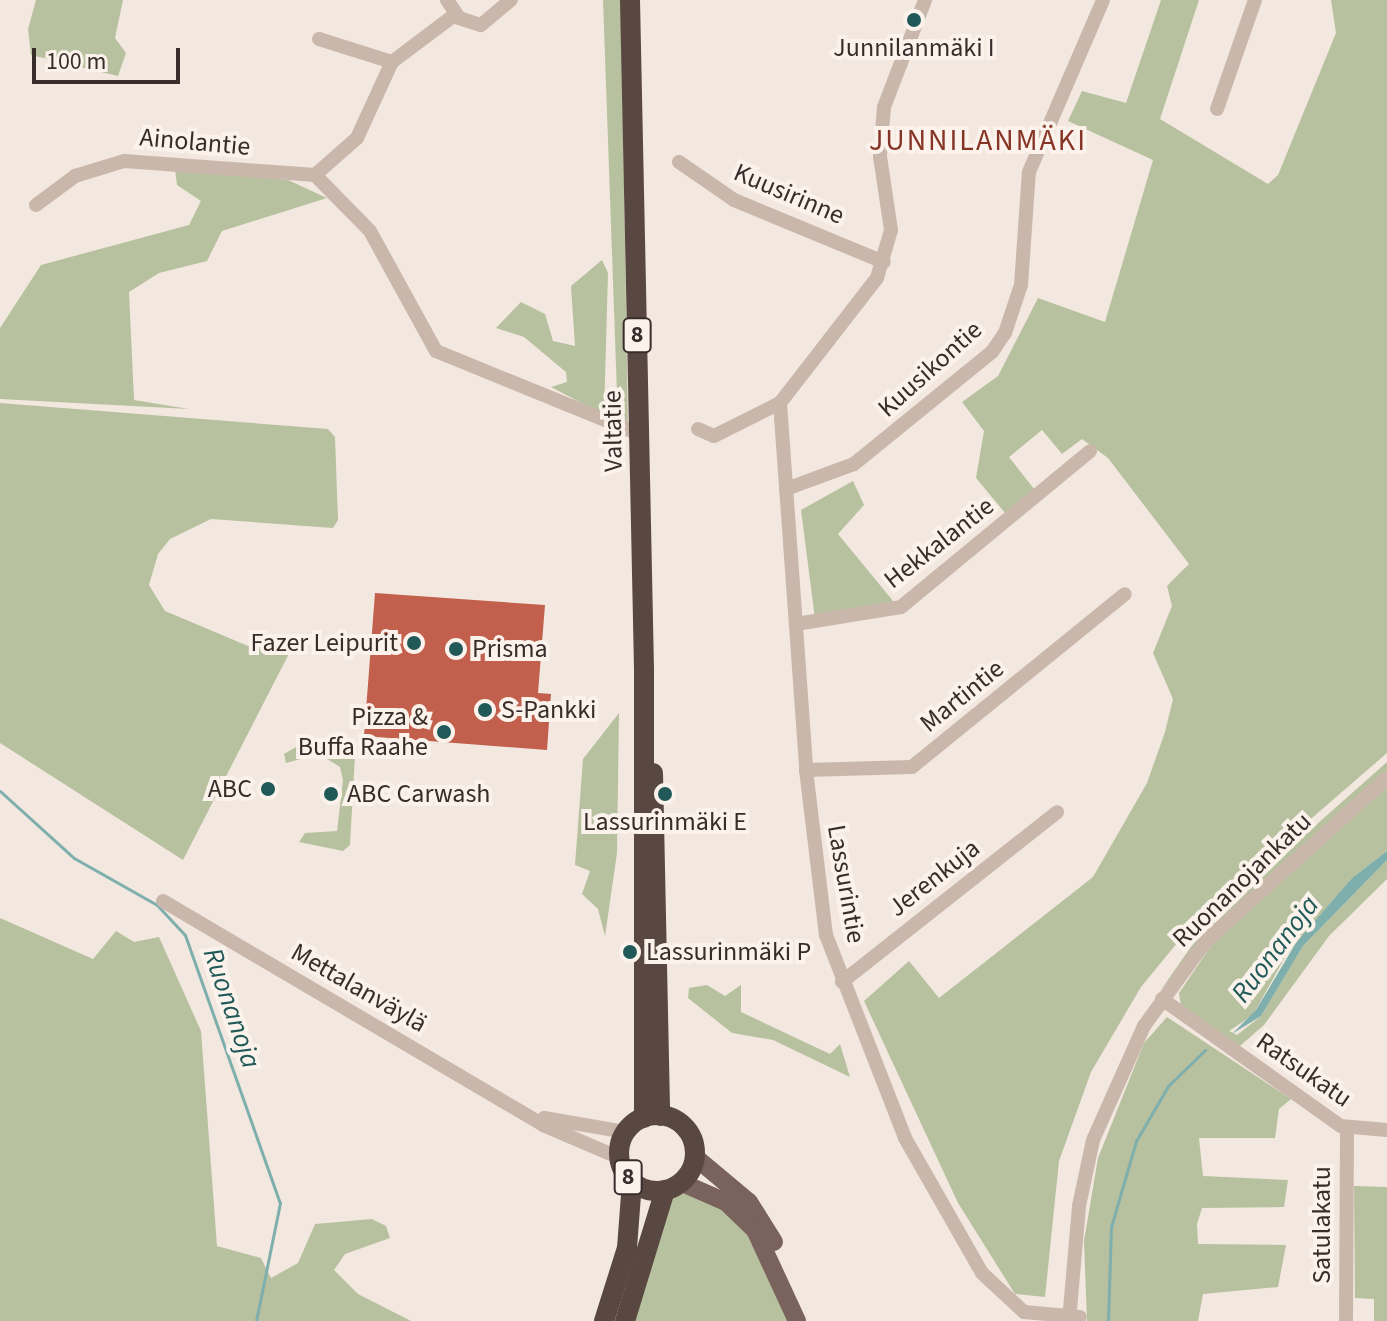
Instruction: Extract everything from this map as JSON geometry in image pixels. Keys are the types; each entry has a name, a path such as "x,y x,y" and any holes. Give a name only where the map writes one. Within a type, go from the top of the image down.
{"highway":[{"name":"Valtatie","path":"630,0 644,670 657,854 652,1117"},
{"name":"8","path":"604,1321 627,1248 632,1182 620,1158 625,1132 652,1117"},
{"path":"652,1117 689,1132 695,1157"},
{"name":"8","path":"625,1321 672,1186 695,1157"},
{"name":"8","path":"632,1182 672,1186"}],"main road":[{"path":"695,1157 759,1213 799,1321"},
{"path":"672,1186 739,1212 789,1295"}],"street":[{"path":"447,0 456,14 481,25 511,0"},
{"path":"698,429 714,436 780,403 843,331 884,262 891,230 880,156 884,107 925,0"},
{"name":"Kuusikontie","path":"786,489 854,464 958,381 1005,333 1021,285 1029,172 1103,0"},
{"path":"1217,109 1255,0"},
{"path":"456,14 392,62 357,138 315,175 370,231 436,351 639,434"},
{"path":"319,39 392,62"},
{"name":"Ainolantie","path":"36,205 75,176 124,161 315,175"},
{"name":"Kuusirinne","path":"679,162 745,205 884,262"},
{"name":"Lassurintie","path":"780,403 818,896 842,982 905,1138 982,1273 1012,1307 1075,1319"},
{"name":"Hekkalantie","path":"796,624 901,607 1090,451"},
{"name":"Martintie","path":"806,770 912,767 1125,594"},
{"name":"Ruonanojankatu","path":"1075,1319 1079,1206 1108,1098 1162,999 1206,941 1387,778"},
{"name":"Jerenkuja","path":"842,982 1057,812"},
{"name":"Mettalanväylä","path":"163,901 532,1116 620,1158"},
{"name":"Ratsukatu","path":"1162,999 1347,1129 1387,1130"},
{"name":"Mettalanväylä","path":"532,1116 625,1132"},
{"name":"Satulakatu","path":"1346,1321 1347,1129"}],"green space":[{"path":"36,0 123,0 115,38 126,53 118,76 31,55 28,29"},
{"path":"603,0 621,0 628,426 618,422"},
{"path":"1161,0 1199,0 1160,119 1268,184 1278,175 1336,33 1331,0 1387,0 1387,753 1200,915 1141,987 1091,1072 1059,1161 1045,1297 1015,1294 958,1203 864,1001 909,961 939,998 1093,877 1147,783 1165,732 1173,699 1153,653 1172,606 1167,586 1189,564 1108,458 1082,439 1062,454 1042,430 1009,457 1038,494 1006,514 976,478 984,431 962,402 998,376 1038,298 1105,322 1153,160 1068,121 1082,91 1126,103"},
{"path":"175,169 288,180 327,198 222,231 207,261 159,273 129,292 134,400 189,409 0,399 0,328 41,265 189,225 201,201 177,185"},
{"path":"602,260 608,273 604,415 551,387 567,382 566,372 524,337 496,328 521,302 545,314 553,341 575,346 571,286"},
{"path":"0,403 328,429 335,437 338,520 333,528 211,519 170,539 158,554 149,585 165,611 248,646 296,640 183,860 0,743"},
{"path":"853,481 864,505 838,534 898,607 815,619 801,510"},
{"path":"619,713 617,853 605,936 598,909 582,894 590,871 575,865 583,759"},
{"path":"303,743 355,755 350,845 343,851 299,842 305,833 337,831 343,780 340,767 319,754 286,763 284,754"},
{"path":"1387,762 1387,772 1217,922 1160,991 1212,917"},
{"path":"1387,787 1387,851 1352,878 1285,957 1253,1015 1229,1031 1237,1035 1261,1016 1303,946 1387,860 1387,879 1329,936 1264,1025 1240,1046 1181,1006 1179,993 1215,940"},
{"path":"0,918 93,959 116,931 134,942 159,937 201,1031 217,1246 261,1258 271,1278 298,1263 315,1224 372,1219 386,1226 390,1238 345,1254 334,1270 358,1294 411,1321 0,1321"},
{"path":"707,985 725,996 741,985 741,1012 830,1054 840,1044 850,1077 773,1040 732,1033 688,998 689,988"},
{"path":"1167,1017 1291,1099 1279,1109 1275,1138 1199,1138 1203,1176 1288,1180 1284,1207 1202,1208 1197,1224 1198,1244 1286,1245 1278,1287 1203,1294 1198,1321 1087,1321 1084,1241 1098,1158 1144,1043"},
{"path":"1354,1186 1387,1187 1387,1321 1374,1321 1374,1299 1355,1298"},
{"path":"687,1192 708,1196 750,1235 788,1321 630,1321 668,1200"}],"water":[{"path":"1387,851 1387,860 1303,946 1261,1016 1232,1034 1256,1010 1296,943 1352,878"}],"building":[{"name":"Prisma","path":"375,593 545,605 538,693 551,694 547,750 364,736"}],"waterway":[{"name":"Ruonanoja","path":"0,791 74,858 157,905 185,935 280,1203 256,1321"},
{"name":"Ruonanoja","path":"1108,1321 1111,1227 1136,1141 1168,1086 1205,1050"}],"place":[{"name":"Junnilanmäki I","path":"914,20"},
{"name":"Fazer Leipurit","path":"414,643"},
{"name":"Prisma","path":"456,649"},
{"name":"S-Pankki","path":"485,710"},
{"name":"Pizza & Buffa Raahe","path":"444,732"},
{"name":"ABC","path":"268,789"},
{"name":"ABC Carwash","path":"331,794"},
{"name":"Lassurinmäki E","path":"665,794"},
{"name":"Lassurinmäki P","path":"630,952"}],"district":[{"name":"JUNNILANMÄKI","path":"978,141"}]}
